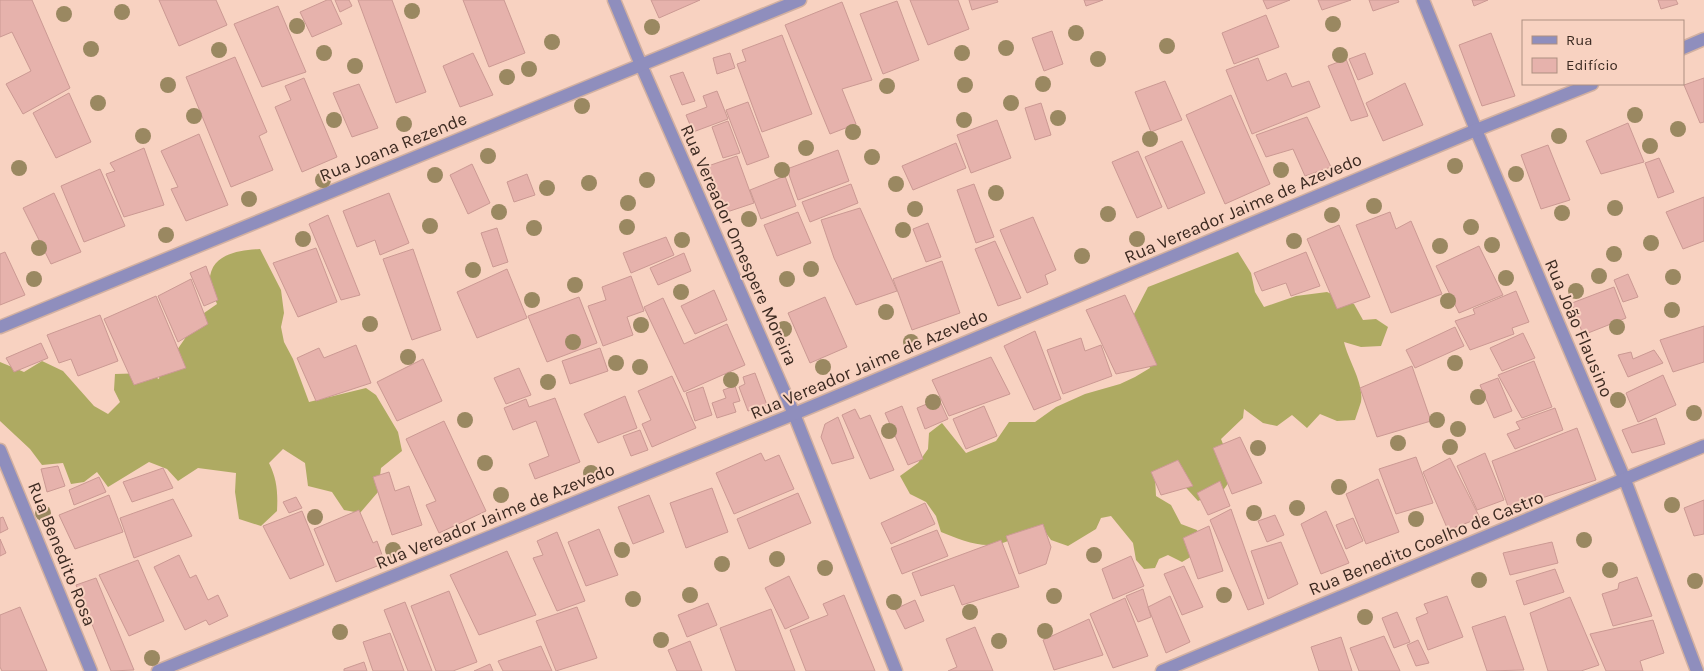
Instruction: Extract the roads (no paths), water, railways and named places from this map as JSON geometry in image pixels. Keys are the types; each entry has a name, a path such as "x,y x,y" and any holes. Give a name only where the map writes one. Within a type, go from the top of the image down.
{"street":[{"name":"Rua Vereador Omespere Moreira","path":"614,0 640,65 794,414 896,671"},
{"name":"Rua Joana Rezende","path":"0,327 800,0"},
{"name":"Rua João Flausino","path":"1423,0 1476,130 1625,480 1697,671"},
{"path":"1684,48 1704,39"},
{"name":"Rua Vereador Jaime de Azevedo","path":"158,671 794,414 1476,130 1589,85"},
{"name":"Rua Benedito Coelho de Castro","path":"1162,671 1704,446"},
{"name":"Rua Benedito Rosa","path":"0,450 91,671"}]}
